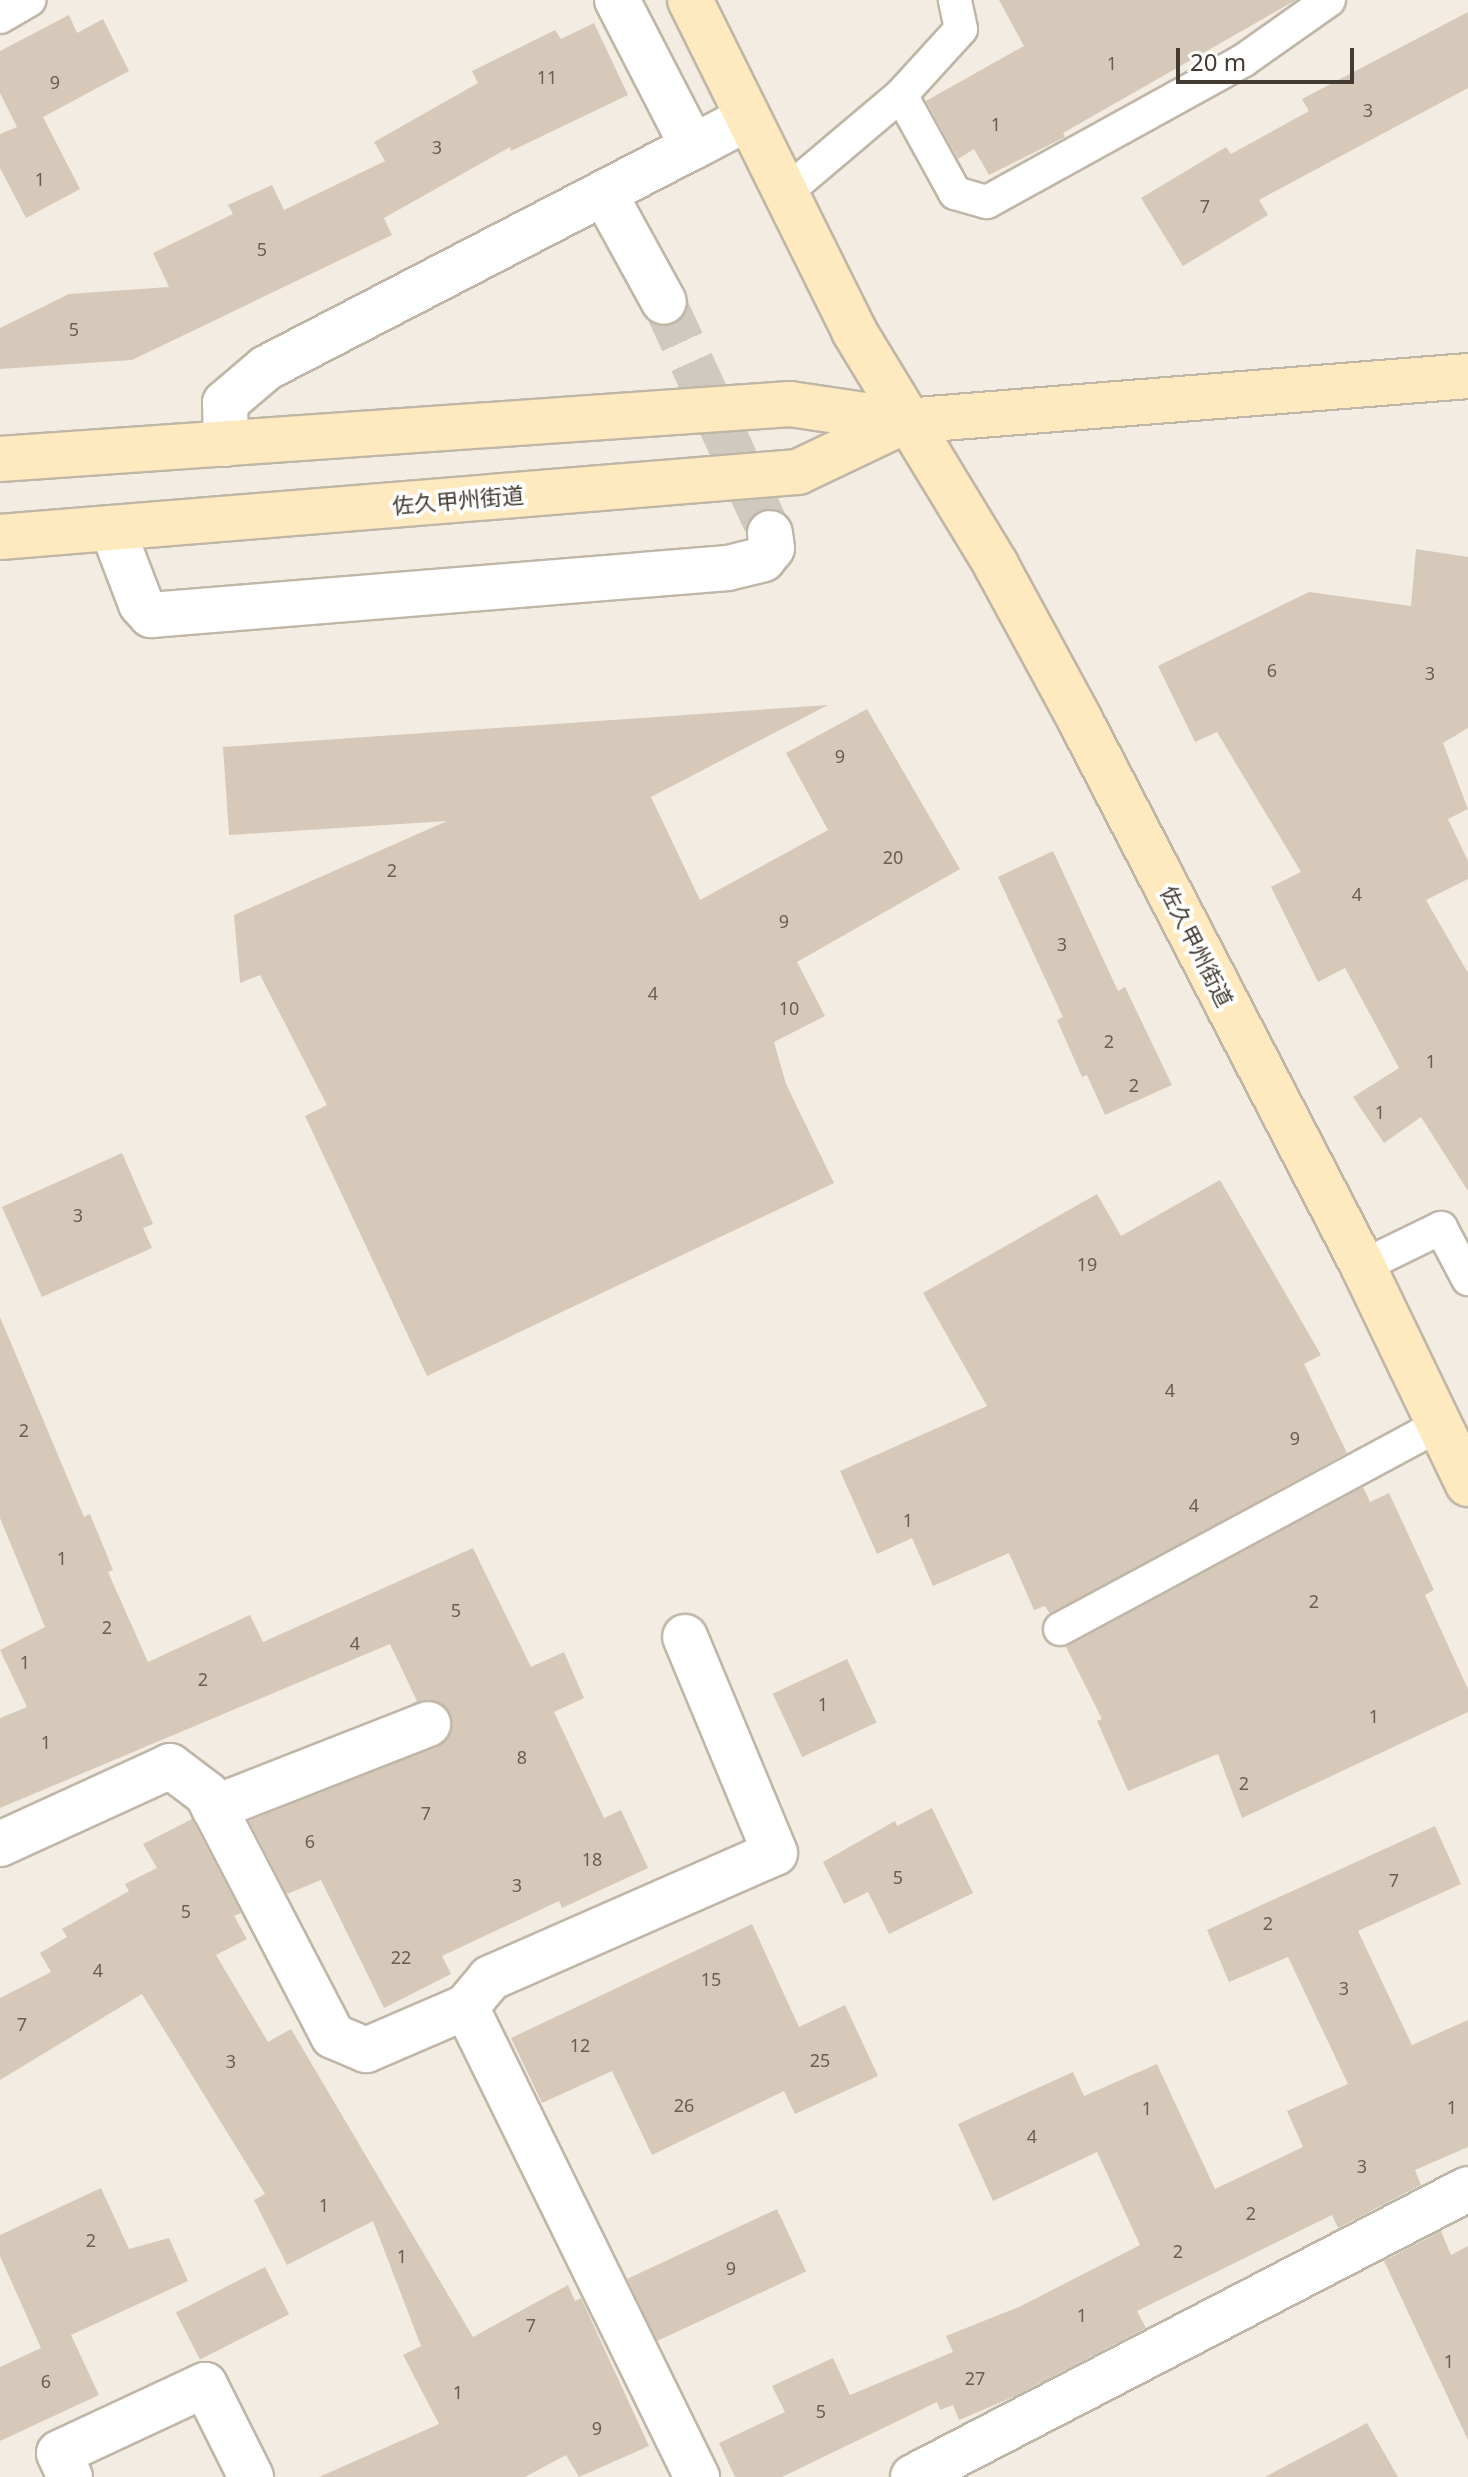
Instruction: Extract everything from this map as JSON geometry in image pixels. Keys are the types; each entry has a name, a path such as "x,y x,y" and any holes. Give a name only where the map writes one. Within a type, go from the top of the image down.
{"main road":[{"path":"690,0 785,193 905,421"},
{"path":"0,459 790,404 905,421 1468,376"},
{"name":"佐久甲州街道","path":"0,537 798,472 905,421 996,565 1073,707 1363,1266 1468,1484"}],"street":[{"path":"617,0 693,147"},
{"path":"226,444 225,403 266,368 748,118"},
{"path":"604,193 664,302"},
{"path":"112,528 141,604 151,615 728,568 763,559 772,548 770,533"},
{"path":"0,1844 170,1766 207,1794 333,2036 366,2050 466,2007 490,1978 775,1853 685,1637"},
{"path":"214,1808 428,1724"},
{"path":"466,2007 697,2477"},
{"path":"913,2477 1468,2189"},
{"path":"70,2477 59,2453 205,2385 251,2477"}],"lane":[{"path":"0,17 30,0"},
{"path":"785,193 901,95 961,29 955,0"},
{"path":"901,95 955,193 987,202 1244,60 1329,0"},
{"path":"1363,1266 1441,1228 1468,1279"},
{"path":"1060,1629 1441,1424"}],"building":[{"path":"999,0 1296,0 1063,133 1065,137 989,175 974,149 958,159 926,101 1024,46"},
{"path":"1468,12 1468,88 1259,200 1268,215 1183,266 1141,198 1226,147 1231,154 1309,111 1302,99"},
{"path":"69,15 77,33 103,19 129,71 43,117 80,189 26,218 0,168 0,134 17,127 0,93 0,51"},
{"path":"594,23 628,95 511,151 510,147 384,218 392,235 132,360 0,369 0,328 69,294 169,287 153,253 233,214 228,205 272,185 284,210 385,161 374,142 478,83 472,71 555,30 561,39"},
{"path":"1416,549 1468,557 1468,728 1443,743 1468,809 1448,819 1468,861 1468,879 1426,900 1468,973 1468,1191 1421,1117 1384,1143 1353,1097 1399,1068 1345,968 1318,982 1271,887 1301,872 1217,732 1195,742 1158,666 1309,592 1411,606"},
{"path":"828,705 651,797 700,900 828,830 786,753 867,709 960,869 797,962 825,1016 774,1042 786,1084 834,1183 427,1376 305,1116 327,1105 260,975 240,983 234,915 447,821 229,835 223,747"},
{"path":"1053,851 1118,991 1125,987 1172,1085 1105,1115 1087,1075 1082,1077 1057,1020 1063,1017 998,877"},
{"path":"122,1153 153,1224 143,1228 152,1248 42,1297 2,1207"},
{"path":"1220,1180 1321,1355 1304,1364 1347,1453 1050,1614 1045,1606 1034,1610 1009,1553 933,1586 912,1538 877,1554 840,1471 987,1406 923,1293 1097,1194 1121,1236"},
{"path":"0,1317 84,1517 90,1514 113,1570 108,1572 148,1662 250,1615 263,1642 473,1548 531,1667 564,1652 584,1698 554,1712 604,1818 621,1810 648,1868 562,1908 559,1901 442,1956 451,1974 384,2008 321,1880 287,1894 249,1821 448,1739 451,1714 432,1700 410,1704 417,1701 390,1644 0,1808 0,1718 27,1707 0,1650 45,1627 0,1518"},
{"path":"1363,1487 1370,1502 1389,1493 1434,1590 1425,1595 1468,1689 1468,1712 1242,1818 1218,1754 1128,1791 1097,1721 1102,1719 1066,1647"},
{"path":"847,1659 877,1722 802,1757 773,1694"},
{"path":"932,1808 973,1893 889,1934 868,1892 844,1904 823,1862 895,1821 897,1826"},
{"path":"192,1819 241,1913 234,1916 247,1939 216,1955 268,2042 291,2029 473,2337 568,2285 575,2301 581,2298 649,2446 579,2477 566,2455 525,2477 319,2477 439,2424 403,2355 421,2346 373,2221 287,2265 254,2200 265,2194 142,1994 0,2080 0,1998 51,1972 40,1953 67,1937 62,1929 129,1891 125,1884 157,1868 143,1844"},
{"path":"1435,1826 1461,1884 1358,1931 1412,2045 1468,2020 1468,2147 1415,2170 1421,2185 1338,2228 1332,2215 1137,2311 1146,2328 1013,2397 959,2420 953,2405 940,2410 937,2402 782,2477 735,2477 719,2443 785,2412 772,2386 833,2358 850,2395 953,2352 946,2336 1021,2306 1140,2245 1097,2152 993,2201 958,2124 1073,2072 1084,2096 1157,2064 1215,2189 1303,2147 1287,2111 1348,2084 1288,1957 1229,1982 1207,1930"},
{"path":"752,1924 799,2027 845,2005 878,2076 795,2114 784,2091 652,2155 612,2071 542,2103 511,2038"},
{"path":"101,2188 129,2249 169,2238 188,2281 71,2335 99,2395 0,2441 0,2367 41,2348 0,2256 0,2235"},
{"path":"777,2209 806,2272 657,2341 627,2279"},
{"path":"1441,2231 1451,2255 1468,2246 1468,2440 1384,2261"},
{"path":"265,2267 289,2314 200,2360 176,2312"},
{"path":"1367,2423 1398,2477 1265,2477"}],"tunnel":[{"path":"664,302 770,533"}]}
